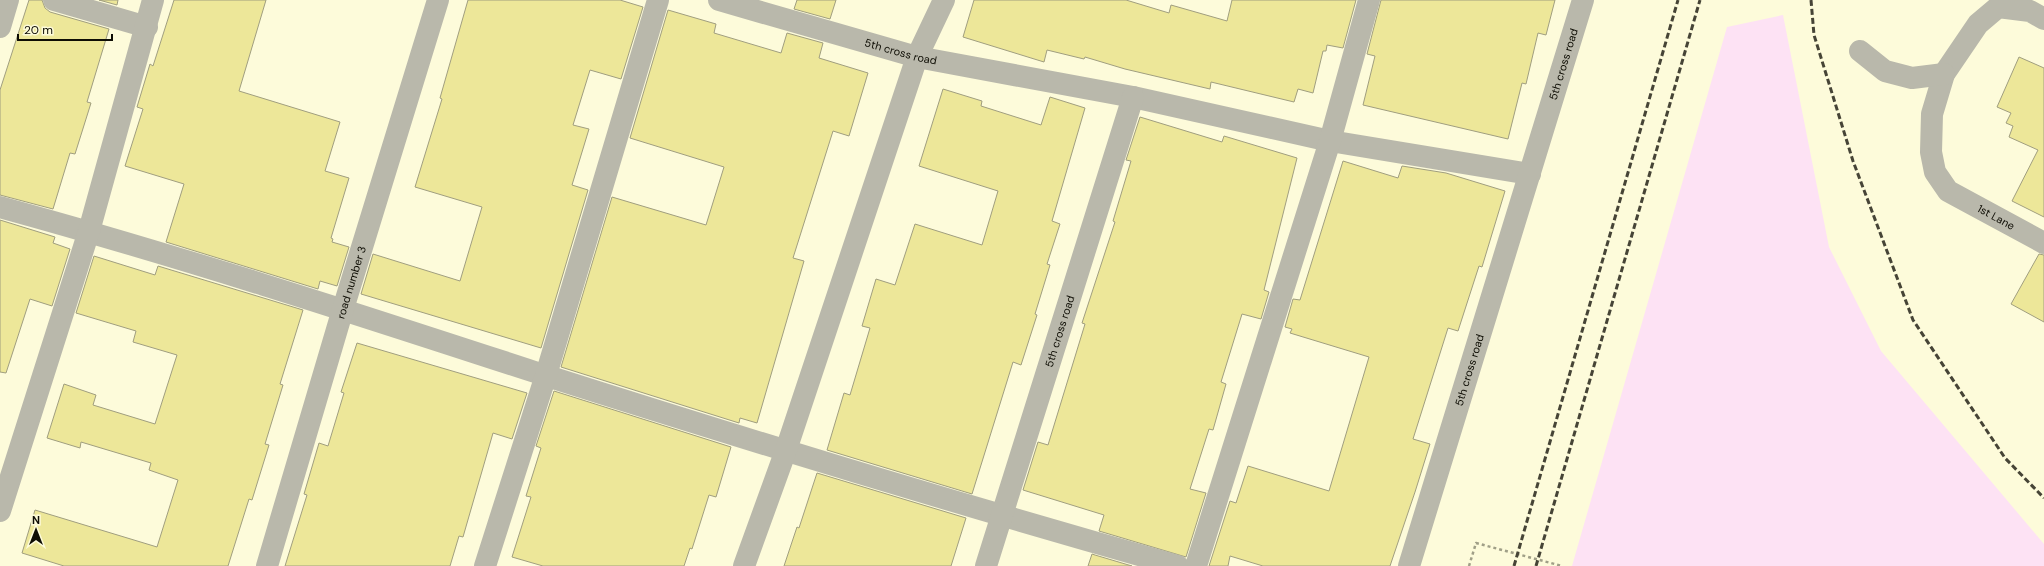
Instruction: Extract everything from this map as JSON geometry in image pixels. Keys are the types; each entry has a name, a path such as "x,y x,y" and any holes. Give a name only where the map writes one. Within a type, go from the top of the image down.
{"street":[{"path":"0,27 8,0"},
{"path":"54,0 146,26"},
{"path":"0,511 89,231 153,0"},
{"name":"road number 3","path":"267,566 343,309 438,0"},
{"path":"485,566 546,375 658,0"},
{"name":"5th cross road","path":"718,0 917,57 1133,97 1330,141 1530,174"},
{"path":"744,566 786,450 917,57 944,0"},
{"path":"1196,566 1330,141 1369,0"},
{"name":"5th cross road","path":"1409,566 1583,0"},
{"path":"1860,51 1886,71 1912,78 1944,74 1978,24 1996,3 2034,10"},
{"name":"1st Lane","path":"1944,74 1932,114 1931,152 1935,172 1948,191 2044,243"},
{"name":"5th cross road","path":"986,566 1000,516 1133,97"},
{"path":"0,206 89,231 343,309 546,375 1000,516 1178,566"}],"path":[{"path":"1469,566 1476,543 1562,566"}],"shaded area":[{"path":"1783,15 1829,247 1881,351 2044,544 2044,566 1572,566 1727,27"}],"building":[{"path":"29,0 42,0 45,8 50,12 109,29 87,102 91,103 75,154 70,153 53,209 0,195 0,90"},
{"path":"99,0 118,0 117,5"},
{"path":"174,0 266,0 239,91 340,122 325,171 349,178 331,238 333,239 332,242 349,247 337,286 320,281 318,289 166,242 184,184 125,166 143,109 137,107 150,64 153,66"},
{"path":"468,0 620,0 643,7 621,79 590,70 573,125 589,129 572,185 588,190 541,348 361,294 373,254 460,281 482,207 415,187 442,99 440,98"},
{"path":"797,0 836,0 830,19 794,9"},
{"path":"974,0 1126,0 1169,13 1171,5 1227,21 1232,0 1356,0 1343,48 1327,45 1326,51 1323,51 1313,93 1298,89 1294,102 1211,82 1210,89 1125,69 1085,57 1084,59 1047,50 1044,62 963,37"},
{"path":"1381,0 1555,0 1546,35 1538,33 1526,84 1522,83 1508,139 1363,105 1375,56 1367,54"},
{"path":"668,10 716,24 714,33 781,53 787,33 823,43 819,58 868,73 849,136 833,131 793,258 804,261 757,423 740,418 739,423 561,367 612,197 706,225 724,167 630,138"},
{"path":"2019,57 2044,68 2044,217 2012,201 2038,150 2009,137 2013,126 2006,123 2011,113 1997,107"},
{"path":"943,89 982,101 981,106 1041,125 1050,97 1085,108 1052,221 1060,224 1047,264 1050,265 1035,314 1037,315 1021,365 1013,362 972,494 827,450 844,393 850,395 870,328 862,326 876,279 895,285 915,224 982,245 998,191 919,166"},
{"path":"1140,117 1222,142 1224,136 1297,158 1264,290 1269,292 1261,319 1242,314 1221,382 1226,384 1213,430 1209,429 1190,489 1206,493 1186,557 1099,531 1104,515 1023,490 1038,442 1048,445 1085,324 1082,323 1115,222 1113,221 1131,161 1126,160"},
{"path":"1343,161 1398,178 1402,166 1446,173 1505,191 1482,267 1479,266 1458,331 1448,328 1413,439 1430,444 1415,492 1390,566 1263,566 1230,556 1228,566 1209,566 1230,501 1236,503 1248,466 1329,491 1369,357 1290,333 1292,329 1285,327 1293,299 1300,300"},
{"path":"0,220 55,237 53,243 70,249 52,306 30,299 6,373 0,372"},
{"path":"2039,254 2044,255 2044,322 2011,304"},
{"path":"94,256 155,275 158,266 303,310 280,384 283,385 265,444 269,445 252,500 249,499 228,566 64,566 22,553 35,510 157,547 178,480 149,470 151,463 81,442 80,448 47,438 64,384 96,395 93,405 155,424 177,355 133,342 136,331 76,313"},
{"path":"357,343 527,393 512,439 493,433 463,537 459,536 450,566 285,566 307,495 304,494 319,443 328,446 344,393 341,392"},
{"path":"554,391 731,447 716,497 709,495 692,549 690,548 684,566 543,566 512,557 531,497 526,496 541,448 536,446"},
{"path":"817,473 966,518 951,566 784,566 797,527 799,528"},
{"path":"1092,554 1095,555 1132,566 1088,566"}],"railway":[{"path":"1514,566 1678,0"},
{"path":"1536,566 1700,0"},
{"path":"1811,0 1814,35 1853,161 1913,320 2005,458 2044,498"}]}
